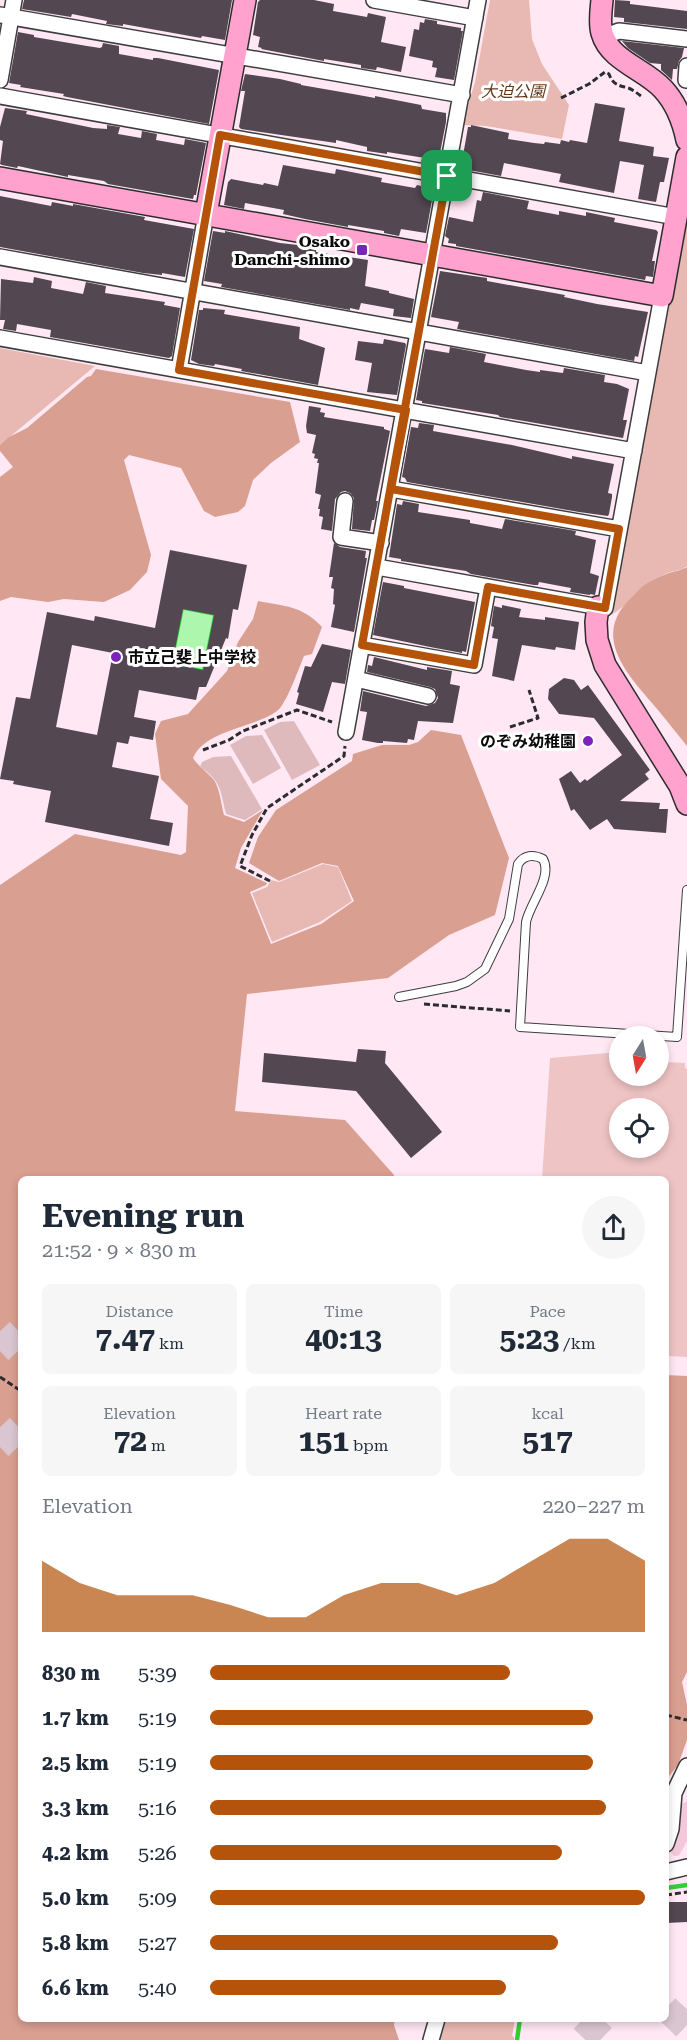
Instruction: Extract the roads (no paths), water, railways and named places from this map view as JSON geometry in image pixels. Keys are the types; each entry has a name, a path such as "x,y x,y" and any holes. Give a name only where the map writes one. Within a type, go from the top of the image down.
{"street":[{"path":"0,80 6,16 14,0"},
{"path":"179,370 244,0"},
{"path":"374,0 475,18"},
{"path":"347,729 478,0"},
{"path":"603,0 600,21 603,37 611,50 662,88 680,113 687,140"},
{"path":"6,16 462,95"},
{"path":"603,37 619,31 687,39"},
{"path":"0,96 676,217"},
{"path":"377,567 605,608 687,157"},
{"path":"0,177 662,296"},
{"path":"0,257 648,373"},
{"path":"0,338 634,451"},
{"path":"391,489 619,529"},
{"path":"345,501 341,537 381,543"},
{"path":"362,645 474,665 488,587"},
{"path":"598,607 597,640 605,665 680,786 687,804"},
{"path":"356,679 428,696"},
{"path":"669,1837 674,1792 687,1766"},
{"path":"669,1871 687,1867"},
{"path":"431,2040 435,2022"}],"lane":[{"path":"399,997 456,986 467,982 485,969 509,919 518,864 523,858 532,855 543,859 546,870 528,911 526,922 520,1027 677,1037 687,890"}],"waterway":[{"path":"669,1888 687,1885"},
{"path":"517,2040 520,2022"}],"tunnel":[{"path":"0,1331 18,1351"},
{"path":"0,1427 18,1447"},
{"path":"669,2011 687,2028"},
{"path":"586,2022 605,2040"}],"place":[{"name":"Osako Danchi-shimo","path":"362,250"},
{"name":"市立己斐上中学校","path":"116,657"},
{"name":"のぞみ幼稚園","path":"588,741"}],"park label":[{"name":"大迫公園","path":"513,91"}]}
